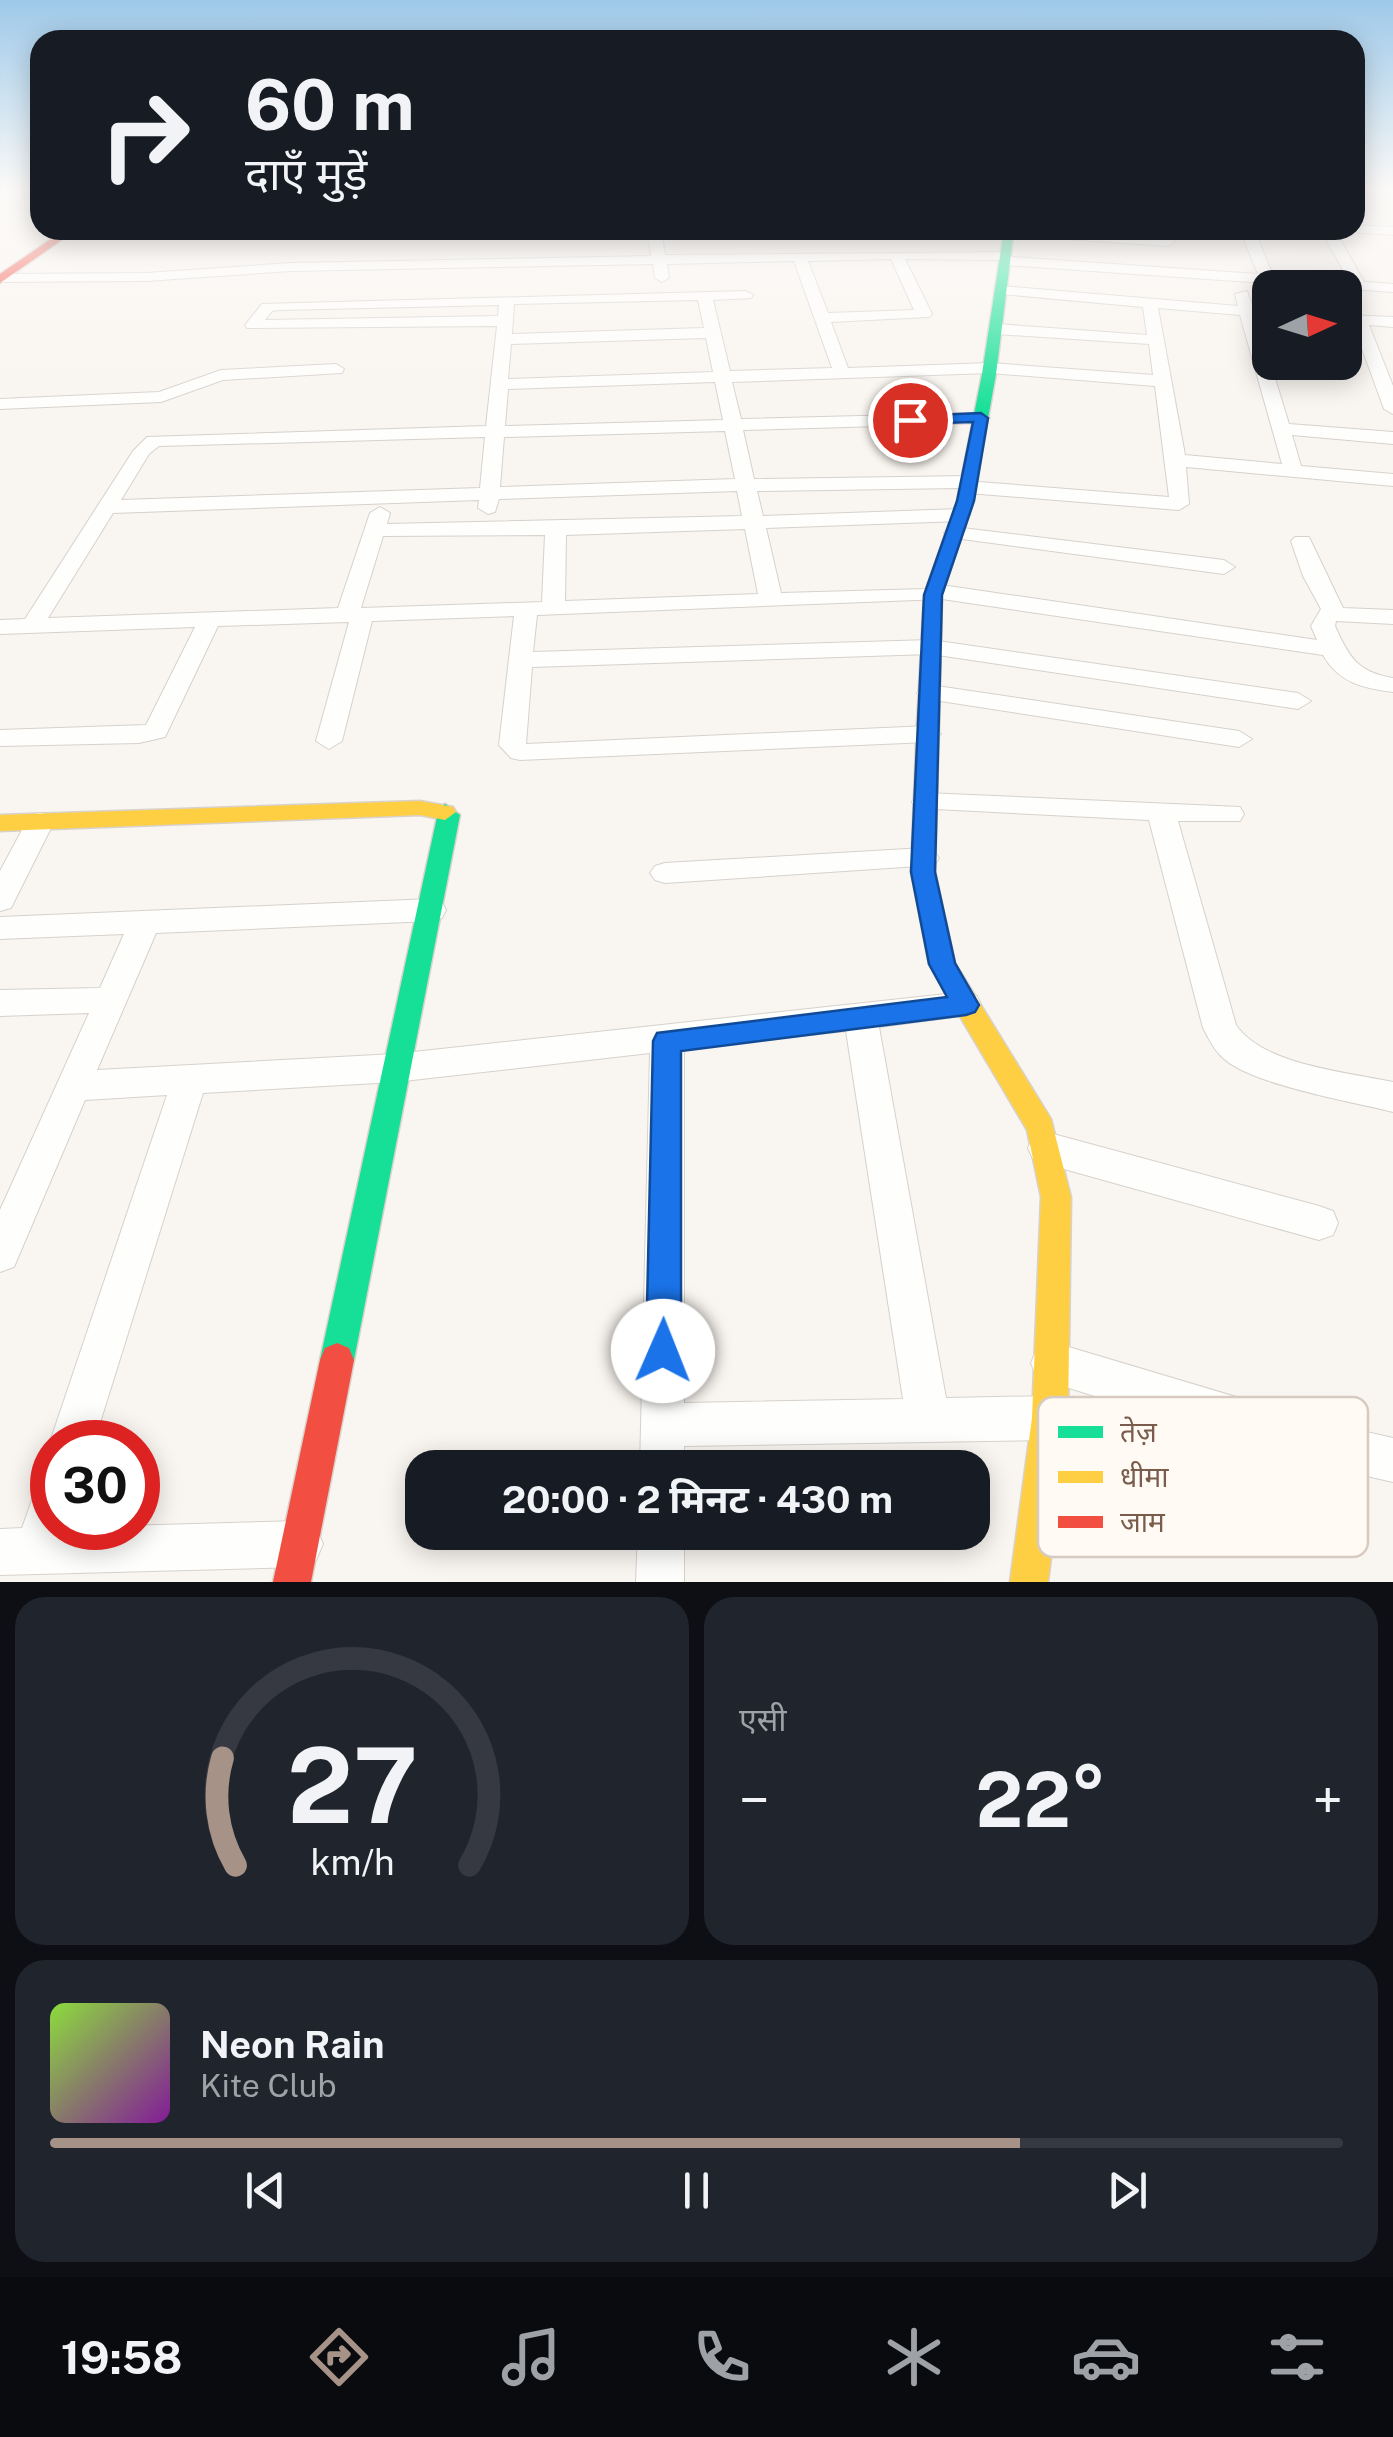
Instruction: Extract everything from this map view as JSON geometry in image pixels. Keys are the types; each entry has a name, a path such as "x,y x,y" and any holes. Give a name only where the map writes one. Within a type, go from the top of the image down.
{"street":[{"path":"0,278 146,277 291,267 405,265"},
{"path":"660,265 665,297"},
{"path":"803,265 842,373"},
{"path":"822,318 924,314 901,265"},
{"path":"1004,265 968,485 934,593 924,858 942,964 1041,1128 1046,1148 1056,1197 1051,1397"},
{"path":"1088,265 1252,278"},
{"path":"1173,265 1175,272"},
{"path":"1236,277 1293,470"},
{"path":"1362,285 1393,288"},
{"path":"1001,290 1252,311"},
{"path":"713,334 253,325 263,310 279,305 746,295"},
{"path":"705,296 771,601"},
{"path":"483,530 491,494 507,301"},
{"path":"107,508 746,485 968,485 1172,505 1181,502 1150,303"},
{"path":"1362,320 1393,322"},
{"path":"996,328 1156,340"},
{"path":"1362,341 1393,409"},
{"path":"0,404 161,397 221,374 336,368"},
{"path":"500,384 990,368 1163,381"},
{"path":"32,626 142,451 154,441 981,418"},
{"path":"1282,429 1393,438"},
{"path":"1176,460 1393,480"},
{"path":"329,741 354,616 385,497"},
{"path":"374,530 556,529 754,521 957,524 1224,567"},
{"path":"553,610 556,529"},
{"path":"1302,541 1314,576 1335,613"},
{"path":"0,627 526,611 934,593 1332,649"},
{"path":"526,611 512,738 512,746 520,752 928,734"},
{"path":"1393,617 1335,613 1323,619 1338,664 1350,674 1393,684"},
{"path":"0,738 139,735 156,730 209,622"},
{"path":"521,660 931,648 1298,701"},
{"path":"930,694 1239,739"},
{"path":"926,802 1230,814"},
{"path":"0,823 439,809 449,815 296,1563 19,1551"},
{"path":"1161,812 1220,1028 1233,1048 1294,1074 1393,1098"},
{"path":"0,900 40,822"},
{"path":"665,872 924,858"},
{"path":"0,928 431,910"},
{"path":"0,1254 144,922"},
{"path":"0,1004 112,1000"},
{"path":"75,1086 395,1068 966,1005"},
{"path":"861,1018 928,1420"},
{"path":"667,1041 662,1446 928,1420 1038,1418"},
{"path":"79,1420 188,1081"},
{"path":"1046,1148 1319,1223"},
{"path":"1052,1363 1166,1397"},
{"path":"1368,1454 1393,1460"},
{"path":"1029,1582 1038,1512"},
{"path":"660,1582 661,1550"}],"traffic: fast":[{"path":"928,724 933,595 965,501 1004,265"},
{"path":"337,1360 449,815 445,812"}],"traffic: slow":[{"path":"928,724 923,872 942,964 1041,1128 1056,1197 1051,1397"},
{"path":"0,823 420,808 445,812"},
{"path":"1029,1582 1038,1512"}],"traffic: jam":[{"path":"0,279 21,265"},
{"path":"292,1582 337,1360"}],"route":[{"path":"663,1351 667,1041 966,1005 942,964 923,872 933,595 965,501 981,418 910,420"}]}
